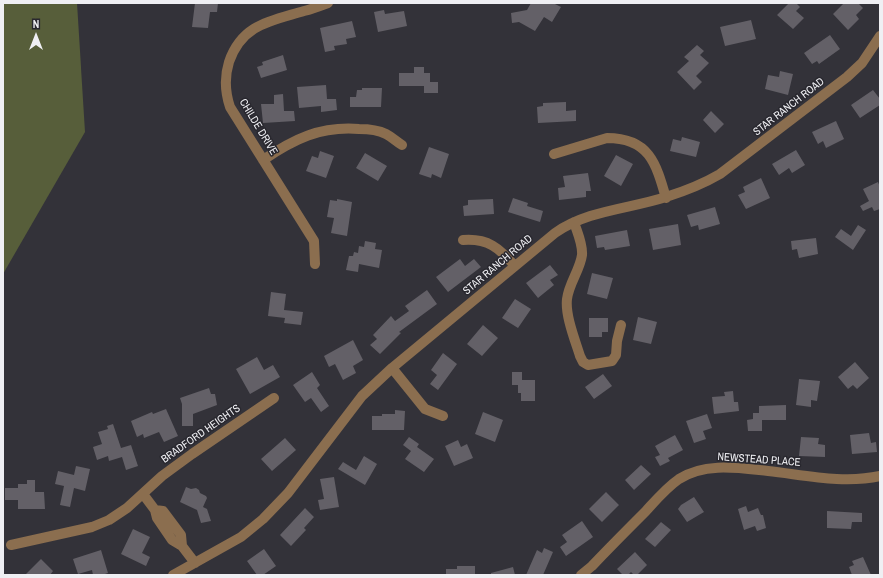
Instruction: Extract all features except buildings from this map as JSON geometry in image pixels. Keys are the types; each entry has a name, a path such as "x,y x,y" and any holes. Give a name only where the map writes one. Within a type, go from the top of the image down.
{"street":[{"name":"CHILDE DRIVE","path":"315,264 314,241 230,108 225,84 228,66 236,48 249,32 268,21 304,7 328,3"},
{"name":"STAR RANCH ROAD","path":"173,575 241,537 267,515 288,493 362,396 392,368 555,233 584,218 666,198 701,185 720,174 847,77 862,64 880,36"},
{"path":"263,160 295,140 309,134 327,130 352,128 376,131 386,134 402,145"},
{"path":"554,154 607,138 626,140 636,144 651,156 659,173 666,198"},
{"path":"574,222 582,248 582,255 568,292 567,306 580,356 583,362 588,365 612,361 616,355 617,341 621,325"},
{"path":"463,240 479,240 491,244 504,253 515,266"},
{"path":"392,368 425,409 443,416"},
{"name":"BRADFORD HEIGHTS","path":"11,545 101,524 127,508 162,476 192,454 274,398"},
{"name":"NEWSTEAD PLACE","path":"581,575 592,566 666,490 679,479 696,471 717,467 742,468 841,479 865,479 880,476"},
{"path":"143,494 155,510 163,511 181,534 182,546 195,563"}],"green space":[{"path":"3,3 77,3 85,132 3,274"}]}
